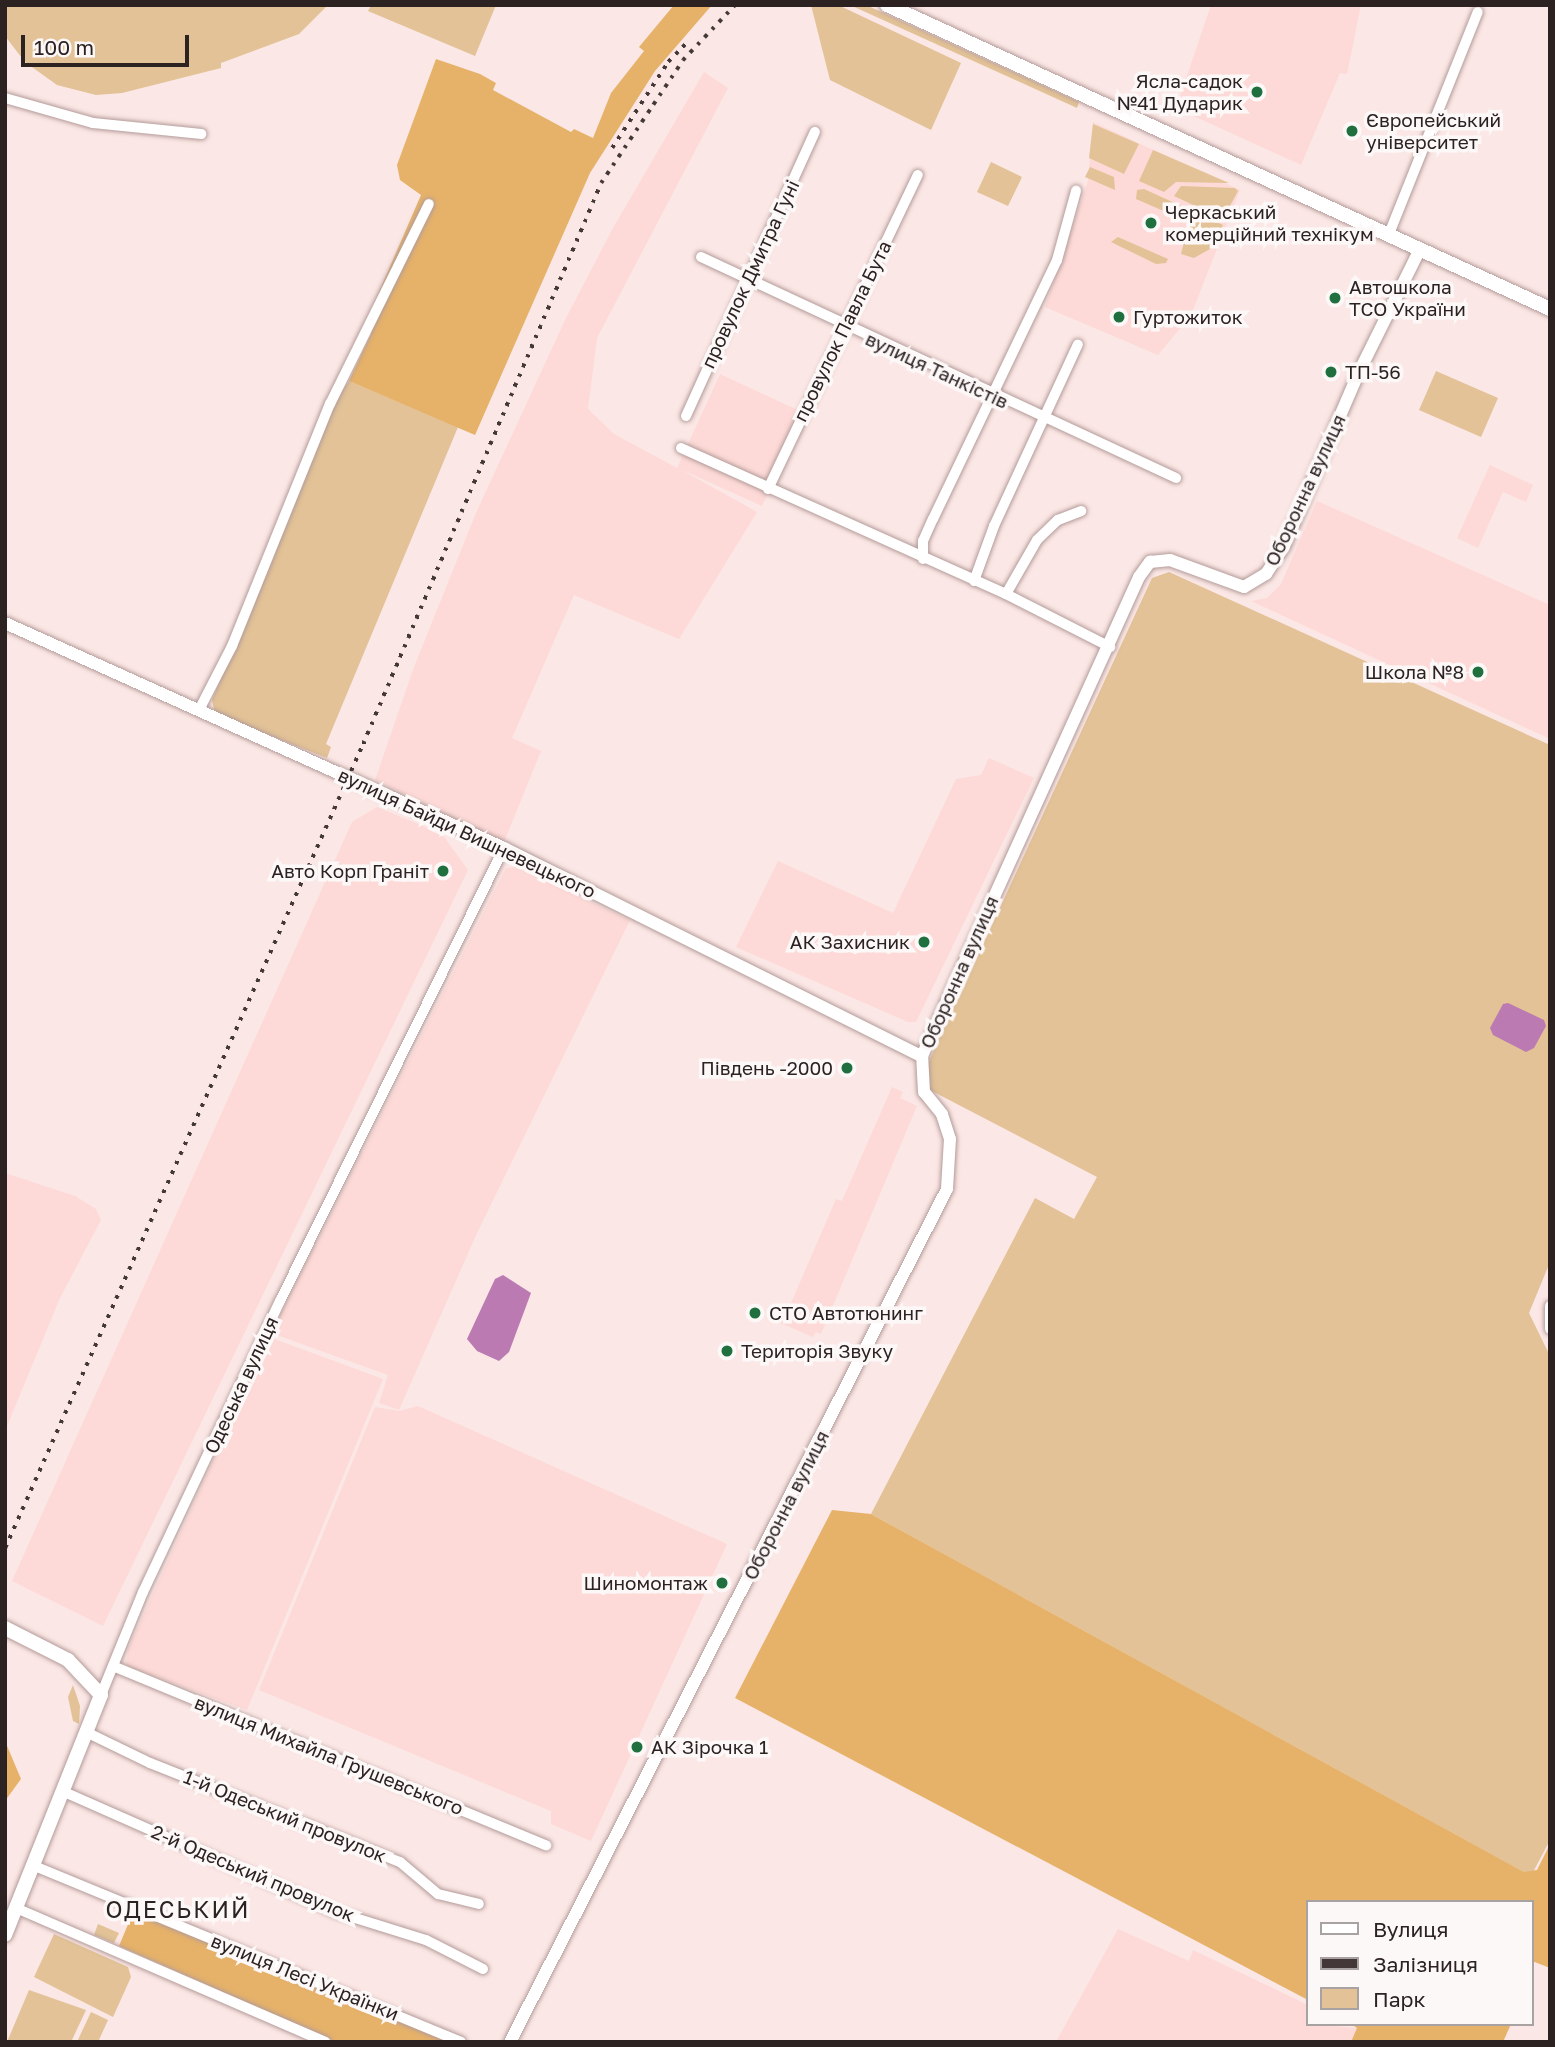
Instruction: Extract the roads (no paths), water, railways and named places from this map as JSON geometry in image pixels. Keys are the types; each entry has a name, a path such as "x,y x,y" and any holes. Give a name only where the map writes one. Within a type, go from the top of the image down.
{"main road":[{"path":"887,5 1550,309"},
{"path":"5,1628 68,1660 101,1695"},
{"name":"Одеська вулиця","path":"5,1935 101,1695"}],"street":[{"path":"1389,234 1478,12"},
{"path":"5,99 93,123 201,134"},
{"name":"провулок Дмитра Гуні","path":"686,416 815,132"},
{"name":"провулок Павла Бута","path":"768,489 918,175"},
{"path":"923,559 923,541 990,395 1057,260 1076,191"},
{"path":"199,710 232,646 330,404 429,204"},
{"name":"Оборонна вулиця","path":"510,2042 947,1189 950,1139 942,1114 924,1092 922,1056 1044,780 1110,647 1139,577 1150,562 1170,559 1244,587 1266,574 1283,546 1359,372 1420,248"},
{"name":"вулиця Танкістів","path":"701,257 990,395 1176,478"},
{"path":"974,581 994,526 1078,344"},
{"path":"681,448 1006,594 1110,647"},
{"path":"1006,594 1037,540 1058,520 1081,511"},
{"name":"вулиця Байди Вишневецького","path":"5,623 504,848 922,1056"},
{"name":"Одеська вулиця","path":"101,1695 143,1592 280,1301 504,848"},
{"path":"1550,1306 1550,1329"},
{"name":"вулиця Михайла Грушевського","path":"113,1665 546,1844"},
{"name":"1-й Одеський провулок","path":"86,1732 150,1763 400,1862 438,1894 479,1903"},
{"name":"2-й Одеський провулок","path":"62,1791 336,1912 426,1940 483,1969"},
{"name":"вулиця Лесі Українки","path":"32,1865 461,2042"},
{"path":"16,1908 325,2042"}],"railway":[{"path":"5,1548 363,744 601,183 683,60 735,5"},
{"path":"612,148 668,62 687,42"}],"place":[{"name":"Ясла-садок №41 Дударик","path":"1257,92"},
{"name":"Європейський університет","path":"1352,131"},
{"name":"Черкаський комерційний технікум","path":"1151,223"},
{"name":"Автошкола ТСО України","path":"1335,298"},
{"name":"Гуртожиток","path":"1119,317"},
{"name":"ТП-56","path":"1331,372"},
{"name":"Школа №8","path":"1478,672"},
{"name":"Авто Корп Граніт","path":"443,871"},
{"name":"АК Захисник","path":"924,942"},
{"name":"Південь -2000","path":"847,1068"},
{"name":"СТО Автотюнинг","path":"755,1313"},
{"name":"Територія Звуку","path":"727,1351"},
{"name":"Шиномонтаж","path":"722,1583"},
{"name":"АК Зірочка 1","path":"637,1747"}],"district":[{"name":"ОДЕСЬКИЙ","path":"178,1909"}]}
